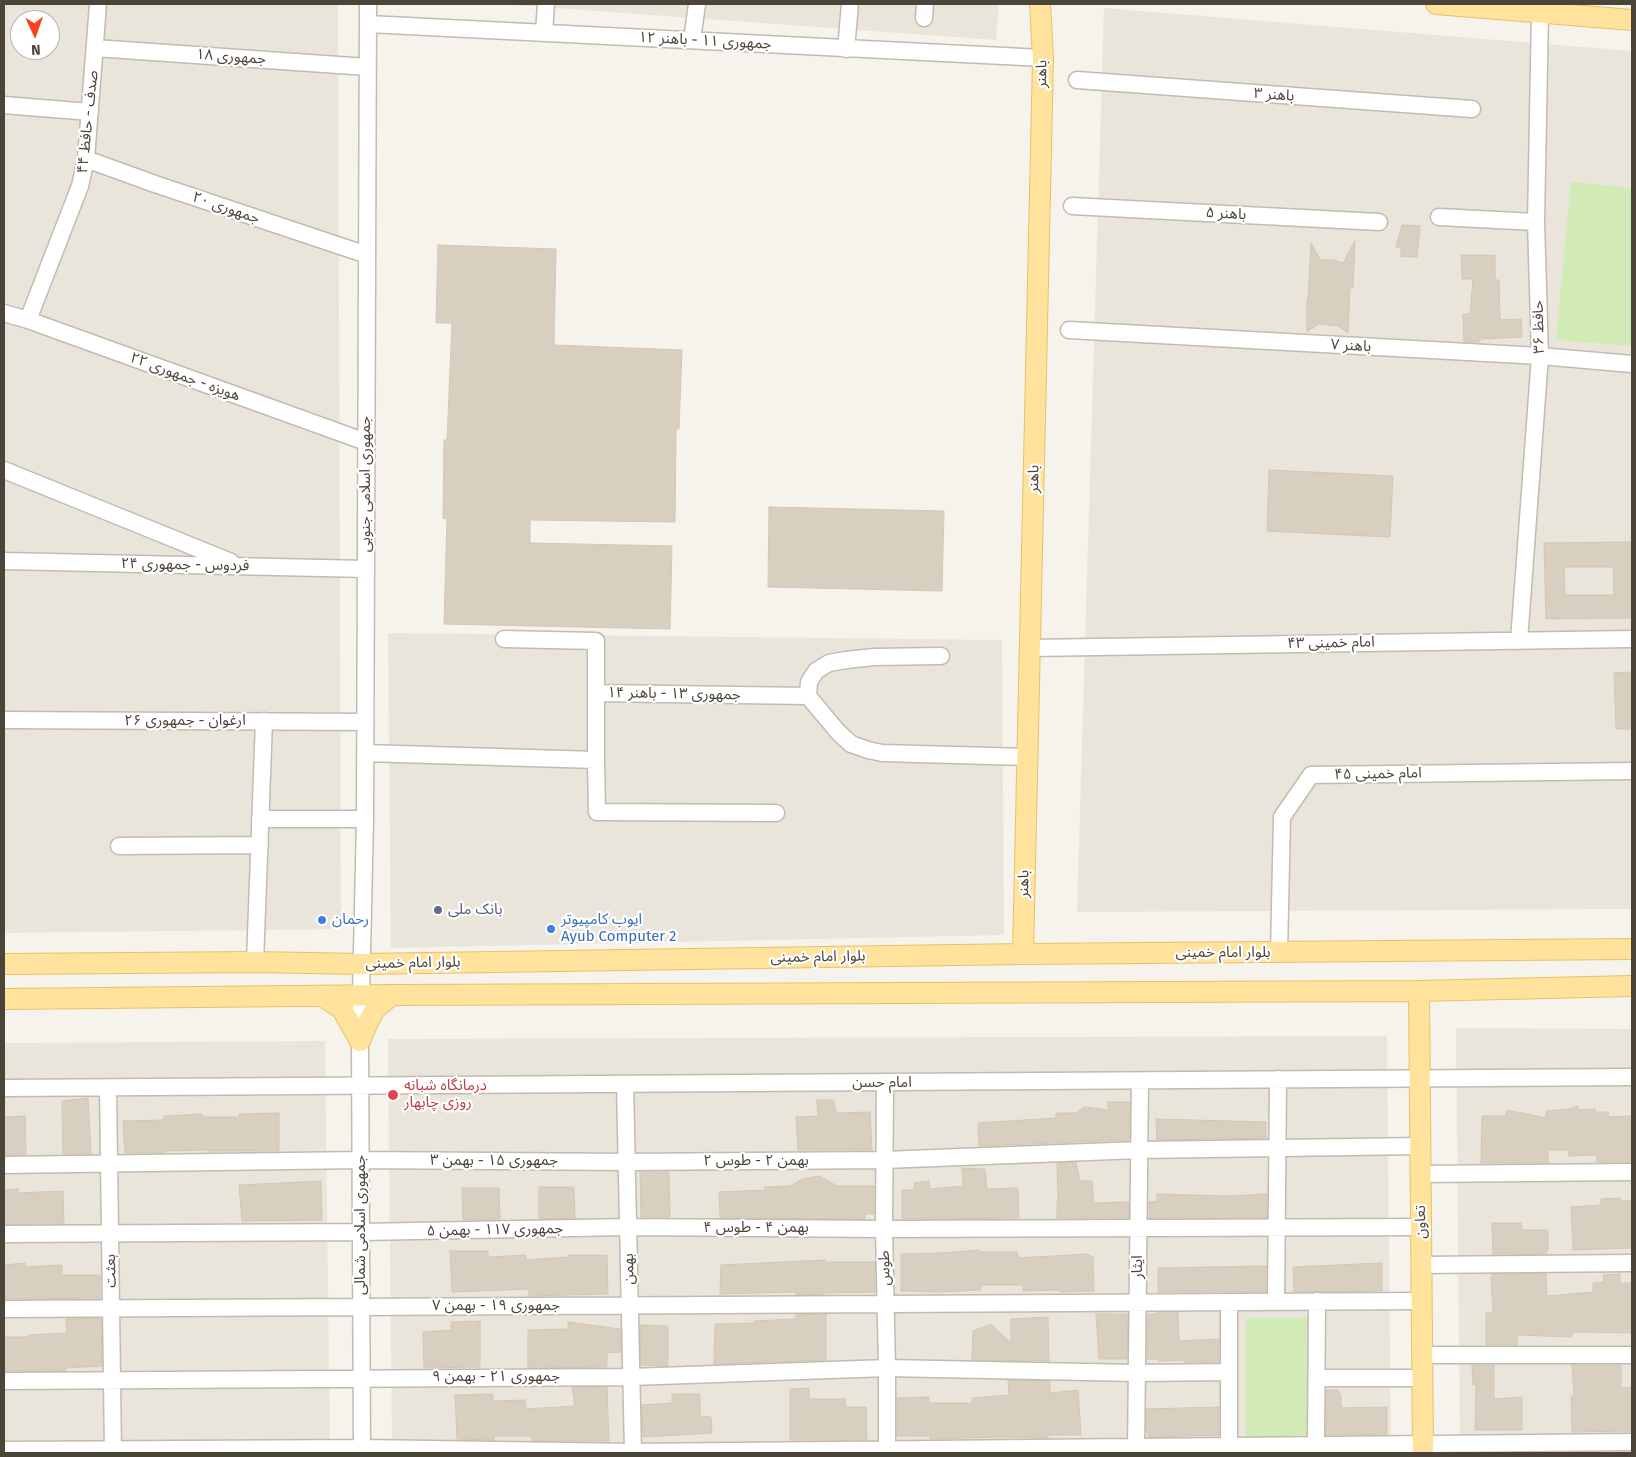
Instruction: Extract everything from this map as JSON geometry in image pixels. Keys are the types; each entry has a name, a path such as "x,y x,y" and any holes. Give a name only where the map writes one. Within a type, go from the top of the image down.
{"main road":[{"name":"باهنر","path":"1023,954 1043,58 1040,4"},
{"path":"1436,4 1632,20"},
{"name":"بلوار امام خمینی","path":"4,964 256,962 361,964 1023,954 1632,949"},
{"path":"4,1000 392,995 1419,991 1632,986"},
{"name":"تعاون","path":"1419,991 1423,1448"},
{"path":"360,1041 375,1009 392,995"},
{"path":"322,996 342,1009 360,1041"}],"street":[{"name":"صدف - حافظ ۴۴","path":"28,320 80,186 86,159 98,4"},
{"name":"جمهوری اسلامی جنوبی","path":"361,996 365,819 368,4"},
{"path":"544,33 546,4"},
{"path":"692,40 697,4"},
{"path":"846,48 850,4"},
{"name":"حافظ ۳۶","path":"1519,641 1540,356 1536,222 1540,12"},
{"name":"جمهوری ۱۱ - باهنر ۱۲","path":"368,24 1043,58"},
{"name":"جمهوری ۱۸","path":"95,48 367,67"},
{"name":"باهنر ۳","path":"1077,80 1472,109"},
{"path":"4,105 90,112"},
{"name":"جمهوری ۲۰","path":"86,159 367,255"},
{"name":"باهنر ۵","path":"1072,206 1379,222"},
{"path":"1439,217 1536,222"},
{"name":"هویزه - جمهوری ۲۲","path":"4,313 366,442"},
{"name":"باهنر ۷","path":"1070,330 1540,356 1632,364"},
{"path":"4,470 242,566"},
{"name":"فردوس - جمهوری ۲۴","path":"4,561 366,569"},
{"path":"504,639 596,641 596,693"},
{"name":"امام خمینی ۴۳","path":"1030,648 1632,639"},
{"path":"941,656 874,657 829,663 816,671 809,682 808,696 822,715 851,744 868,750 882,753 1028,758"},
{"name":"جمهوری ۱۳ - باهنر ۱۴","path":"776,813 597,812 596,693 808,696"},
{"name":"ارغوان - جمهوری ۲۶","path":"4,720 365,722"},
{"path":"256,962 264,721"},
{"path":"365,753 596,760"},
{"name":"امام خمینی ۴۵","path":"1279,952 1282,817 1311,775 1632,771"},
{"path":"260,819 365,819"},
{"path":"119,846 260,845"},
{"name":"جمهوری اسلامی شمالی","path":"361,996 362,1451"},
{"name":"امام حسن","path":"4,1088 1632,1077"},
{"name":"ایثار","path":"1136,1450 1140,1080"},
{"path":"1276,1302 1278,1080"},
{"name":"طوس","path":"885,1083 884,1229 887,1451"},
{"name":"بهمن","path":"625,1084 633,1453"},
{"name":"بعثت","path":"108,1088 113,1451"},
{"name":"بهمن ۲ - طوس ۲","path":"627,1162 884,1160 1139,1150 1420,1146"},
{"name":"جمهوری ۱۵ - بهمن ۳","path":"4,1165 361,1160 627,1162"},
{"path":"1421,1174 1632,1172"},
{"name":"بهمن ۴ - طوس ۴","path":"628,1227 884,1229 1421,1226"},
{"name":"جمهوری ۱۱۷ - بهمن ۵","path":"4,1234 362,1232 628,1227"},
{"path":"1422,1265 1632,1263"},
{"name":"جمهوری ۱۹ - بهمن ۷","path":"4,1309 1422,1300"},
{"path":"1316,1444 1317,1301"},
{"path":"1229,1302 1229,1446"},
{"path":"1422,1355 1632,1355"},
{"name":"جمهوری ۲۱ - بهمن ۹","path":"4,1381 631,1376 887,1368 1137,1373 1229,1372"},
{"path":"1317,1378 1423,1378"},
{"path":"4,1450 633,1453 1136,1450 1229,1446 1273,1449 1316,1444 1423,1448 1632,1442"}],"shaded area":[{"path":"4,4 338,4 341,929 4,933"},
{"path":"500,4 999,4 996,40"},
{"path":"1104,8 1632,51 1632,909 1077,912"},
{"path":"388,633 1002,640 1004,935 391,948"},
{"path":"1456,1028 1632,1029 1632,1453 1460,1453"},
{"path":"1387,1036 1391,1453 392,1453 388,1039"},
{"path":"325,1041 330,1453 4,1453 4,1043"}],"green space":[{"path":"1571,182 1632,188 1632,346 1556,340"},
{"path":"1246,1318 1309,1318 1309,1437 1246,1437"}],"building":[{"path":"1402,225 1420,226 1417,257 1401,257 1401,247 1396,247"},
{"path":"1355,241 1353,288 1350,288 1348,333 1338,326 1318,324 1307,332 1311,243 1320,260 1334,260 1343,263"},
{"path":"438,245 556,249 554,345 682,350 679,429 676,429 675,522 530,520 530,543 672,546 670,629 444,624 447,519 443,518 444,440 447,440 452,323 436,323"},
{"path":"1461,255 1495,255 1495,280 1499,280 1500,320 1521,319 1522,337 1481,339 1479,342 1464,342 1463,314 1470,314 1473,279 1462,279"},
{"path":"1269,470 1393,476 1390,537 1267,531"},
{"path":"769,507 944,511 942,591 768,587"},
{"path":"1632,542 1632,618 1546,619 1544,543","holes":["1564,567 1613,567 1614,595 1565,595"]},
{"path":"1632,672 1632,729 1616,729 1614,673"},
{"path":"88,1098 91,1154 63,1154 62,1101"},
{"path":"817,1100 834,1100 836,1113 870,1112 872,1150 798,1150 796,1117 818,1116"},
{"path":"1108,1102 1130,1102 1129,1140 979,1146 978,1123 1056,1118 1056,1113 1076,1113 1084,1107 1108,1110"},
{"path":"1577,1106 1579,1110 1595,1109 1595,1112 1608,1112 1609,1117 1632,1116 1632,1162 1597,1162 1597,1155 1569,1156 1568,1150 1548,1150 1548,1163 1481,1163 1482,1116 1505,1116 1507,1110 1546,1118 1546,1111 1569,1109"},
{"path":"279,1113 279,1151 207,1150 125,1153 123,1121 163,1120 164,1116 202,1114 203,1117 239,1117 239,1114"},
{"path":"25,1116 26,1155 4,1155 4,1117"},
{"path":"1156,1119 1266,1122 1266,1138 1157,1140"},
{"path":"1076,1162 1080,1181 1092,1181 1094,1203 1129,1202 1129,1218 1057,1218 1057,1163"},
{"path":"962,1168 985,1169 987,1189 1018,1188 1019,1218 902,1219 902,1190 914,1190 914,1183 929,1181 930,1189 963,1186"},
{"path":"640,1172 669,1172 670,1217 641,1217"},
{"path":"819,1176 837,1186 874,1186 874,1214 865,1214 865,1219 720,1218 719,1192 765,1190 764,1187 790,1186 803,1179"},
{"path":"321,1181 322,1220 242,1221 239,1185"},
{"path":"539,1187 574,1187 575,1218 539,1219"},
{"path":"462,1188 499,1188 500,1219 463,1220"},
{"path":"18,1189 18,1193 63,1191 64,1224 4,1224 4,1190"},
{"path":"1157,1194 1228,1196 1267,1194 1267,1218 1149,1218 1149,1202 1157,1201"},
{"path":"1620,1198 1620,1200 1632,1201 1632,1248 1573,1250 1571,1207 1600,1205 1601,1199"},
{"path":"1492,1223 1521,1223 1522,1230 1548,1230 1548,1251 1546,1251 1546,1254 1493,1254"},
{"path":"979,1250 979,1252 1017,1252 1018,1258 1087,1254 1093,1257 1094,1291 1023,1291 1023,1285 981,1285 981,1290 901,1291 901,1254"},
{"path":"450,1251 488,1251 488,1257 526,1255 526,1260 568,1257 568,1255 607,1255 608,1294 529,1296 529,1289 452,1292"},
{"path":"825,1260 826,1262 875,1262 875,1292 796,1295 796,1292 720,1294 721,1265"},
{"path":"25,1263 25,1267 62,1265 62,1275 100,1275 100,1298 4,1299 4,1265"},
{"path":"1382,1263 1382,1291 1294,1292 1293,1267"},
{"path":"1266,1266 1266,1292 1158,1292 1158,1268"},
{"path":"1493,1274 1546,1274 1547,1296 1593,1292 1593,1283 1604,1282 1603,1275 1620,1274 1620,1283 1632,1283 1632,1333 1573,1332 1571,1337 1518,1335 1517,1345 1486,1345 1486,1313 1493,1313 1491,1277"},
{"path":"1158,1312 1178,1312 1179,1341 1219,1339 1219,1362 1147,1359 1148,1314 1158,1314"},
{"path":"826,1314 826,1360 714,1364 715,1324 754,1323 754,1321 796,1319 796,1315"},
{"path":"1096,1314 1128,1314 1127,1359 1099,1359"},
{"path":"1048,1317 1049,1361 972,1360 973,1331 991,1324 1011,1343 1011,1319"},
{"path":"101,1318 102,1366 65,1368 65,1371 4,1371 4,1337 29,1337 29,1335 67,1333 66,1319"},
{"path":"480,1321 480,1367 424,1368 423,1332 451,1330 451,1322"},
{"path":"568,1322 620,1329 621,1352 607,1353 607,1367 528,1368 528,1330 568,1329"},
{"path":"640,1325 668,1326 668,1366 641,1365"},
{"path":"1472,1365 1494,1365 1494,1399 1522,1397 1522,1430 1475,1430 1476,1384 1473,1385"},
{"path":"1572,1365 1621,1365 1621,1388 1632,1387 1632,1431 1572,1432 1571,1396 1574,1396"},
{"path":"1008,1380 1050,1381 1050,1393 1078,1390 1081,1435 1048,1435 1048,1438 930,1439 930,1436 897,1436 897,1398 929,1397 929,1403 972,1403 972,1398 1009,1395"},
{"path":"572,1387 607,1387 609,1441 532,1441 532,1436 494,1436 494,1440 457,1439 455,1395 493,1394 493,1401 525,1400 526,1409 575,1406"},
{"path":"809,1388 809,1399 845,1399 846,1407 866,1407 867,1440 790,1440 790,1389"},
{"path":"1326,1390 1337,1390 1341,1395 1341,1408 1387,1407 1387,1434 1326,1435"},
{"path":"672,1394 700,1394 700,1416 711,1417 712,1433 643,1437 642,1405 672,1403"},
{"path":"1219,1407 1219,1435 1149,1437 1146,1430 1146,1409"}],"place":[{"name":"بانک ملی","path":"438,910"},
{"name":"رحمان","path":"322,920"},
{"name":"ایوب کامپیوتر Ayub Computer 2","path":"551,929"},
{"name":"درمانگاه شبانه روزی چابهار","path":"393,1095"}]}
